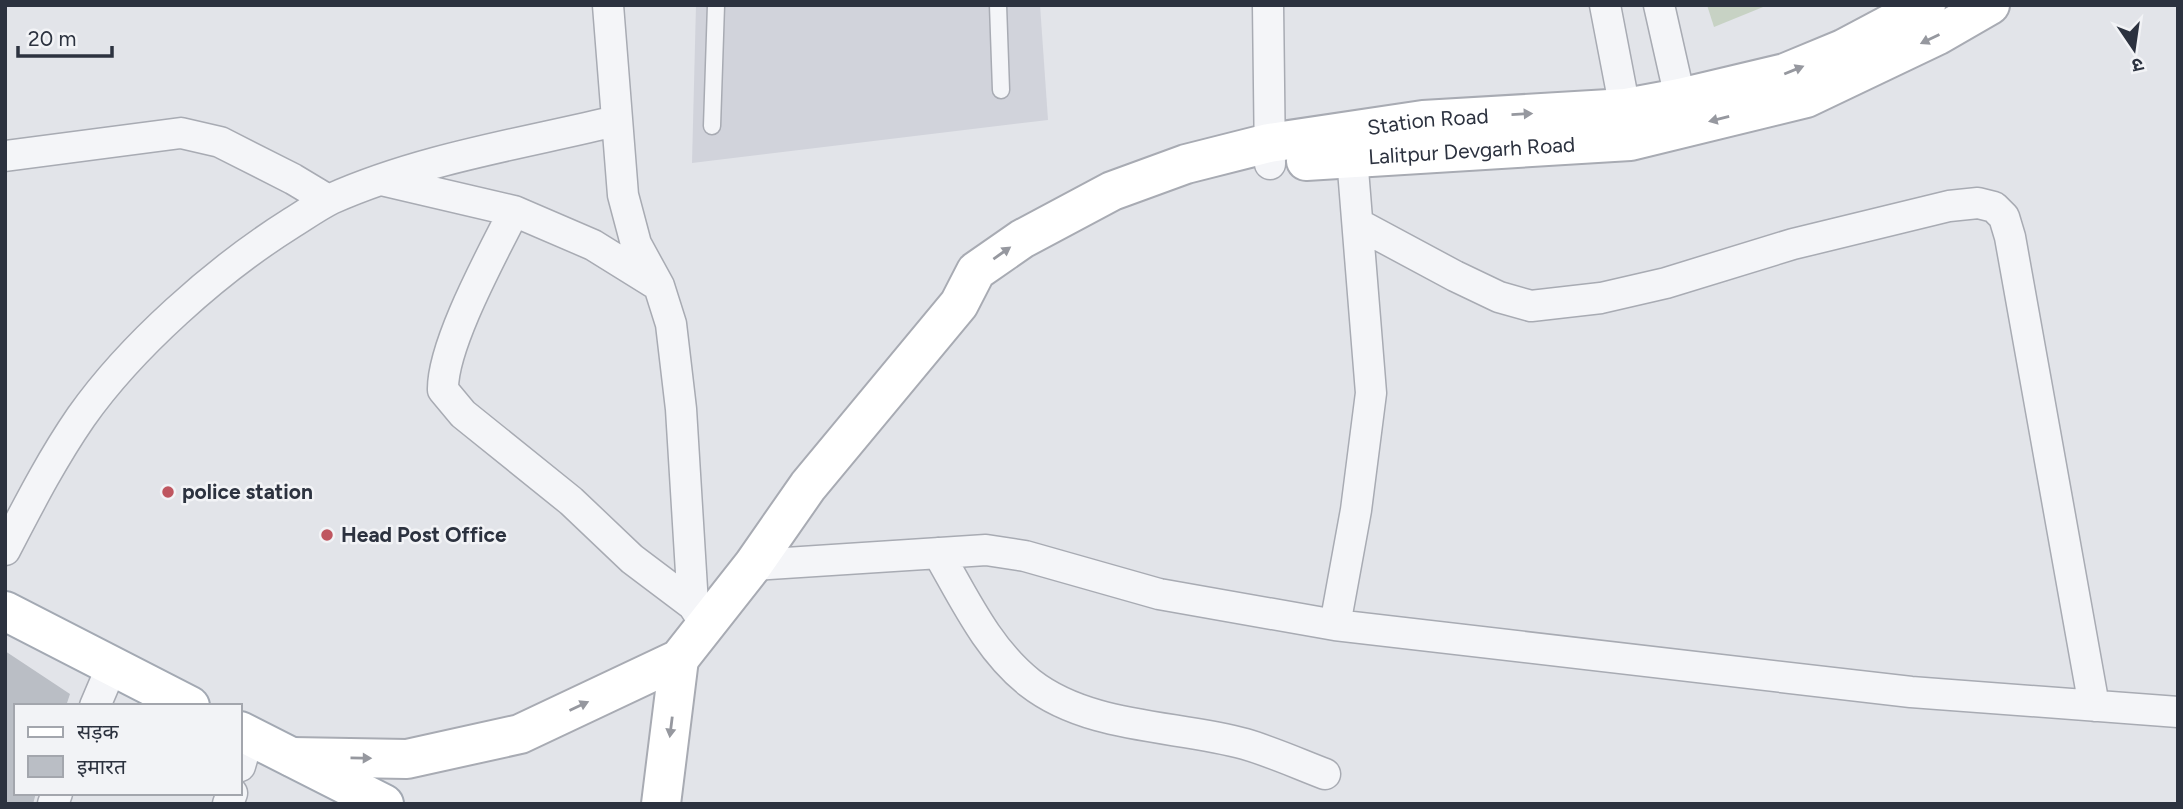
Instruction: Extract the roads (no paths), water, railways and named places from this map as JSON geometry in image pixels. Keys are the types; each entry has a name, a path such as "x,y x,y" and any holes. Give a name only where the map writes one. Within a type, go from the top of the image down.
{"main road":[{"name":"Station Road","path":"1269,153 1423,120 1628,124 1680,98 1785,74 1843,49 1926,5"},
{"name":"Lalitpur Devgarh Road","path":"753,565 808,486 959,304 993,291 1027,265 1143,203 1269,153 1352,157 1628,124 1807,98 1938,35 1990,5"},
{"path":"661,804 679,659 700,615 753,565"},
{"path":"5,611 186,704"},
{"path":"292,757 407,759 520,734 679,659"},
{"path":"243,744 292,757 384,804"}],"street":[{"path":"608,5 624,195 636,244 659,286 671,324 700,615"},
{"path":"1268,5 1269,153"},
{"path":"1605,5 1628,124"},
{"path":"1659,5 1680,98"},
{"path":"5,550 82,415 124,366 197,294 246,254 328,200 380,180 441,160 616,121"},
{"path":"5,156 181,133 220,142 293,178 328,200"},
{"path":"1335,625 1356,509 1371,393 1360,225 1352,157"},
{"path":"380,180 514,211 593,245 659,286"},
{"path":"1360,225 1499,297 1531,306 1601,298 1666,283 1793,244 1950,206 1978,203 1994,207 2004,217 2010,237 2094,706"},
{"path":"514,211 482,274 447,360 443,390 463,414 571,501 632,559 700,615"},
{"path":"753,565 986,550 1025,556 1159,594 1335,625 1910,692 2178,712"},
{"path":"938,553 989,640 1031,683 1071,705 1123,720 1247,744 1325,774"},
{"path":"96,704 112,666"}],"lane":[{"path":"712,126 716,5"},
{"path":"998,5 1001,90"}],"place":[{"name":"police station","path":"168,492"},
{"name":"Head Post Office","path":"327,535"}]}
